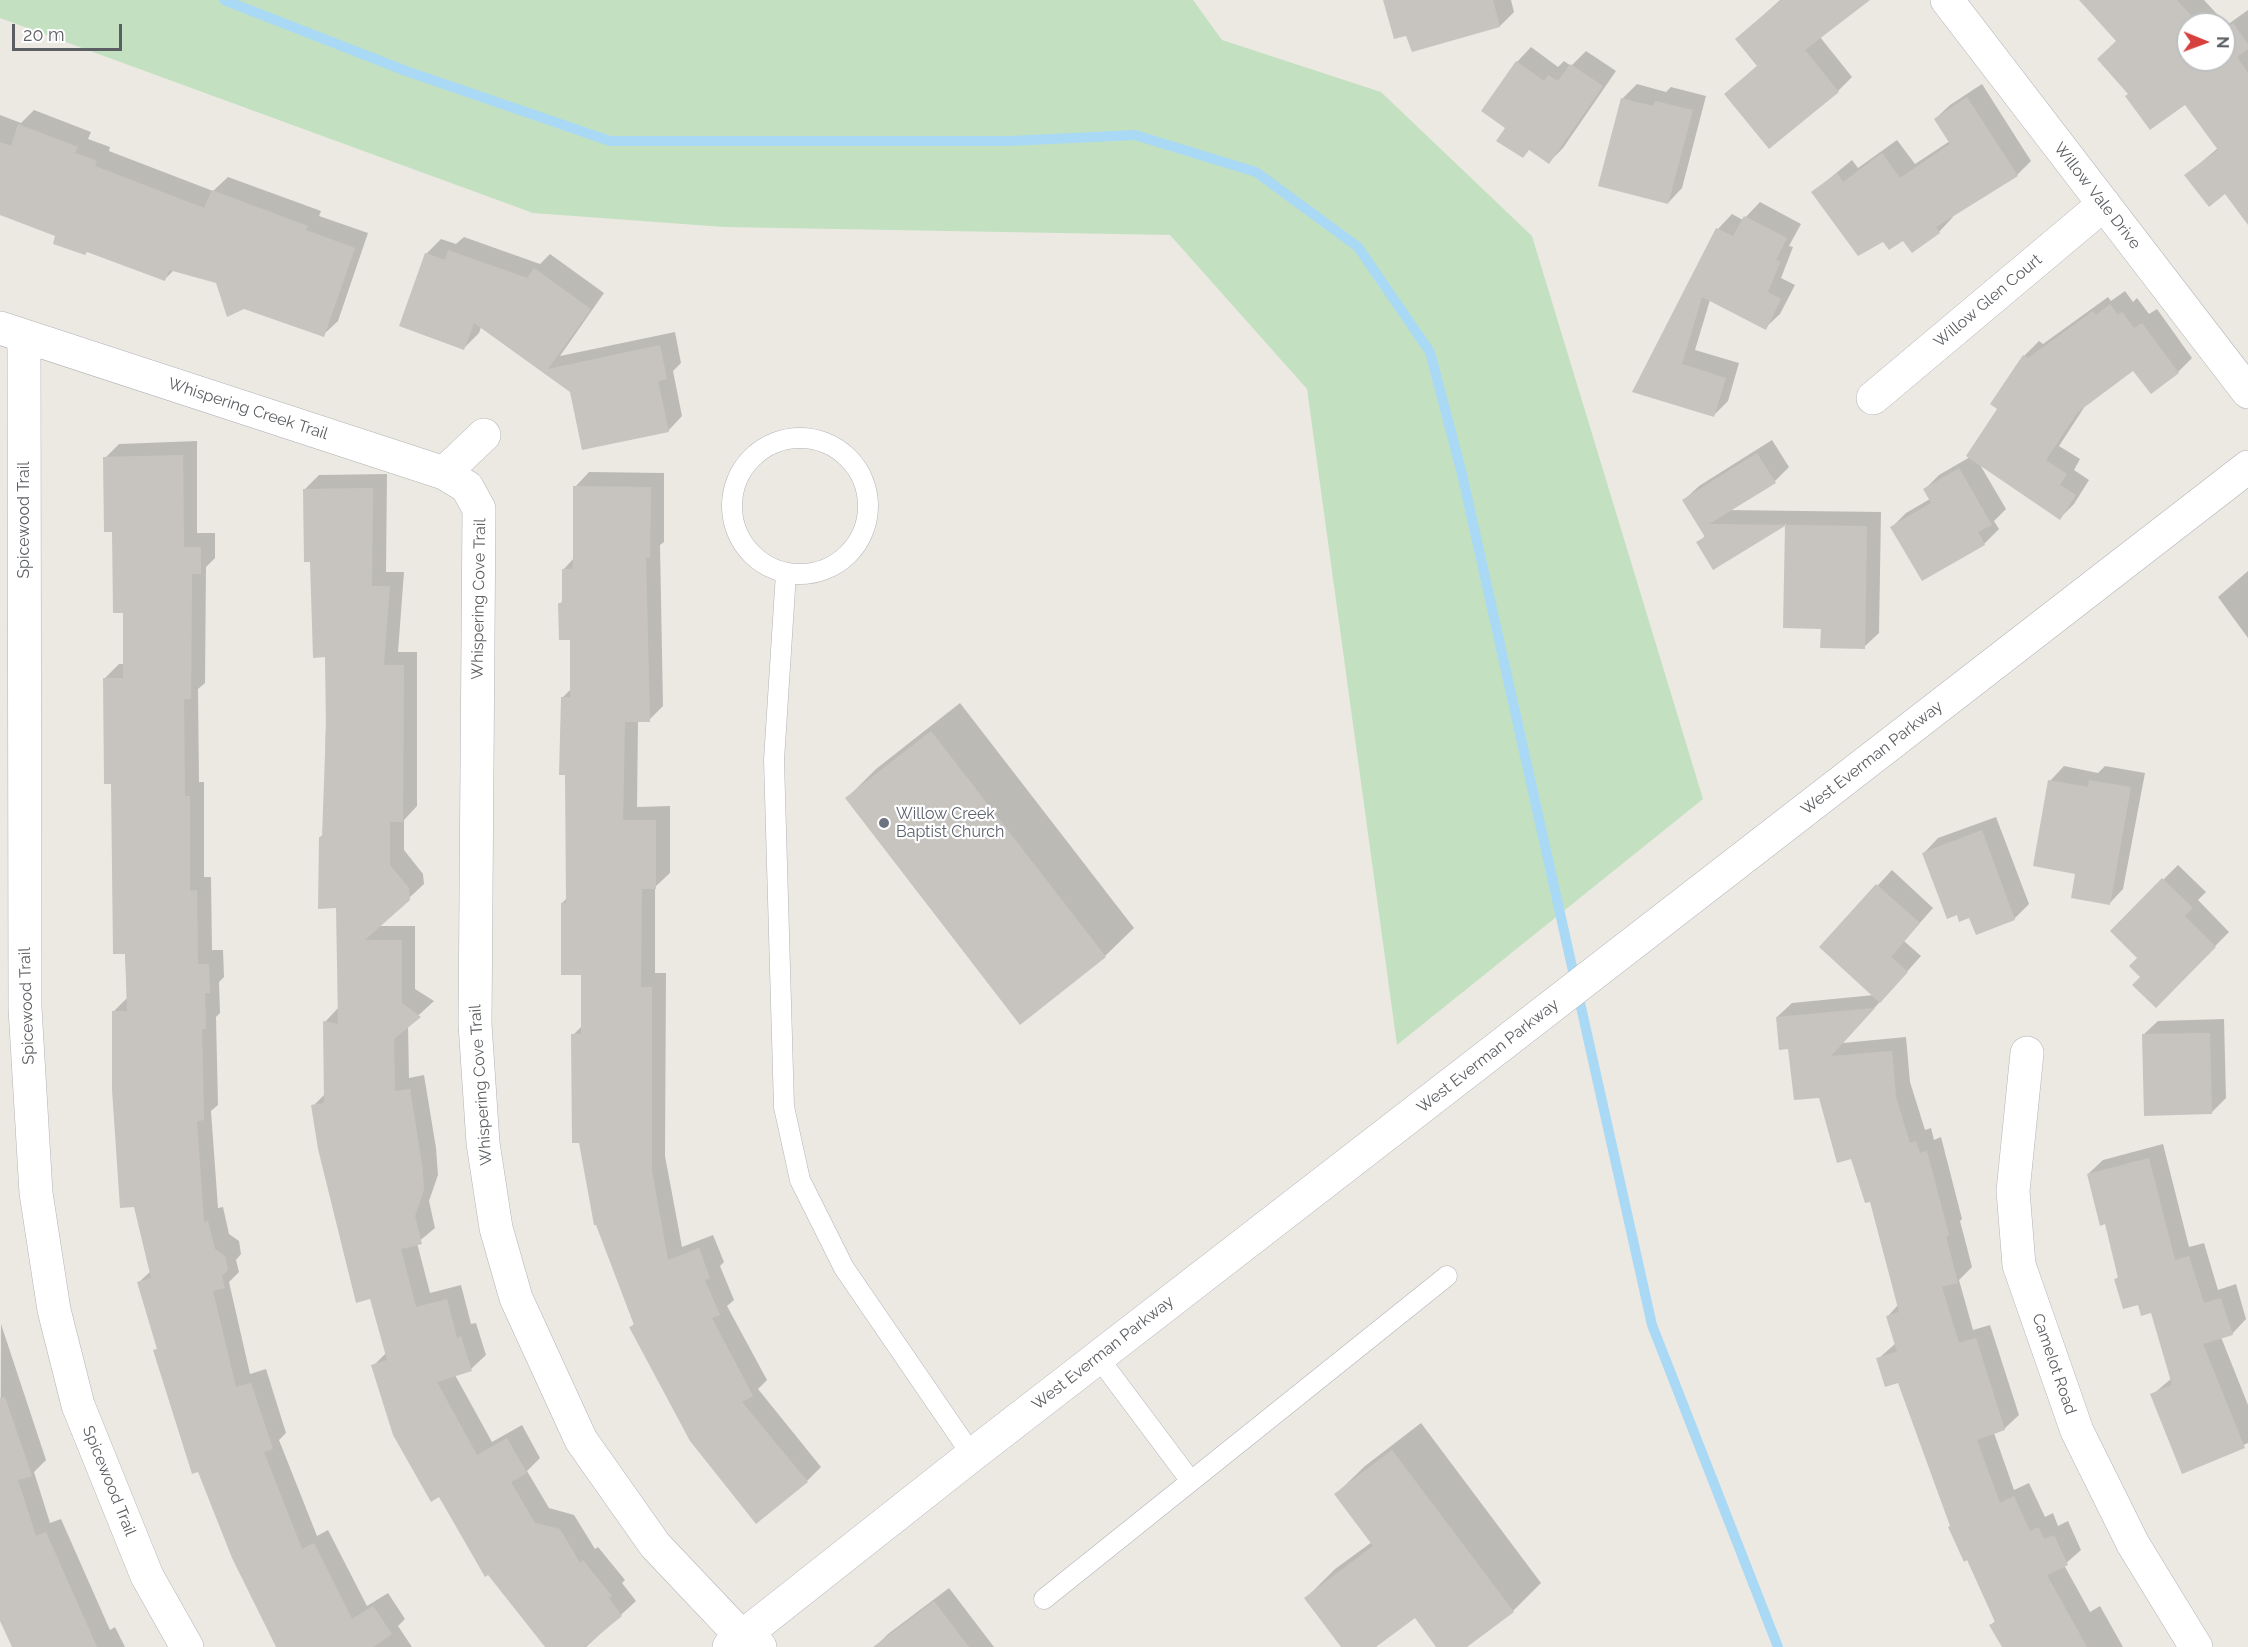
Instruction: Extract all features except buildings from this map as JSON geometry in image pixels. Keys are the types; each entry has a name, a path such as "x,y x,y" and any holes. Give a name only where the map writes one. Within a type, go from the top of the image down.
{"street":[{"name":"Willow Vale Drive","path":"1947,0 2248,392"},
{"name":"Willow Glen Court","path":"1873,398 2103,204"},
{"name":"Whispering Creek Trail","path":"12,332 444,473"},
{"name":"Spicewood Trail","path":"12,332 26,1008 36,1193 54,1310 78,1405 147,1576 187,1647"},
{"path":"444,473 484,435"},
{"name":"West Everman Parkway","path":"745,1644 972,1455 2248,467"},
{"name":"Whispering Cove Trail","path":"444,473 467,488 479,509 475,1024 483,1143 496,1228 516,1298 581,1440 655,1545 745,1644"},
{"name":"Camelot Road","path":"2027,1053 2013,1191 2019,1265 2077,1431 2133,1544 2196,1647"}],"lane":[{"path":"789,438 818,439 839,449 853,462 864,482 869,505 860,539 852,551 834,566 805,575 786,573 769,567 750,552 734,521 733,495 746,464 767,446 789,438"},
{"path":"786,573 774,760 784,1107 800,1180 844,1268 972,1455"},
{"path":"1044,1599 1447,1276"},
{"path":"1098,1357 1190,1480"}],"green space":[{"path":"0,0 1193,0 1222,40 1381,92 1532,236 1703,799 1397,1045 1307,389 1170,235 724,227 533,213 0,18"}],"waterway":[{"path":"224,0 406,71 610,141 1009,141 1135,135 1256,172 1358,247 1430,352 1462,474 1652,1325 1778,1647"}],"place":[{"name":"Willow Creek Baptist Church","path":"884,823"}]}
